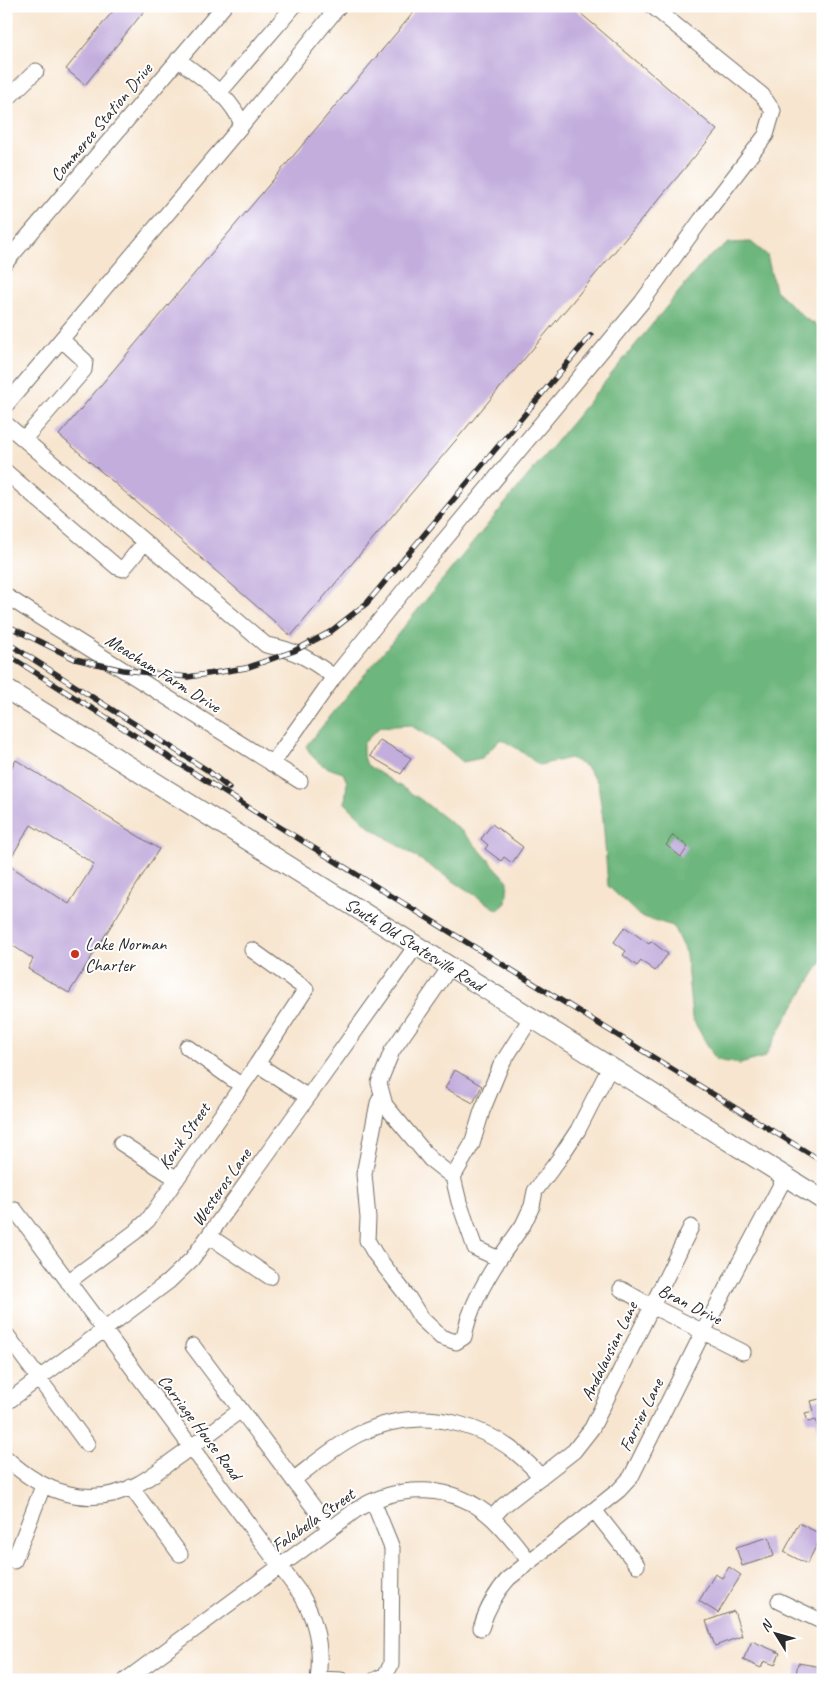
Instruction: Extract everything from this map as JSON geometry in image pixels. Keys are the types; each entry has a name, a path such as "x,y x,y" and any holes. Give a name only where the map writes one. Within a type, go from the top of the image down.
{"main road":[{"name":"South Old Statesville Road","path":"6,689 823,1200"}],"street":[{"name":"Commerce Station Drive","path":"6,262 224,6"},
{"path":"219,93 294,6"},
{"path":"6,405 242,125 339,6"},
{"path":"272,764 334,676 442,542 642,302 766,136 773,112 762,95 652,6"},
{"path":"178,59 219,93 238,113 242,125"},
{"path":"6,100 36,71"},
{"path":"24,439 84,370 86,361 62,340"},
{"path":"6,424 266,645 294,651 313,661 334,676"},
{"path":"6,472 116,567 123,569 145,542"},
{"name":"Meacham Farm Drive","path":"6,596 300,782"},
{"name":"Westeros Lane","path":"6,1403 168,1282 192,1259 416,946"},
{"name":"Konik Street","path":"68,1282 142,1226 242,1086 306,988 252,950"},
{"path":"450,967 392,1051 379,1083 384,1105 412,1139 452,1177 475,1248 499,1259"},
{"path":"452,1177 472,1144 482,1111 500,1065 531,1018"},
{"path":"187,1047 242,1086"},
{"path":"257,1064 308,1097"},
{"path":"382,1095 378,1103 364,1174 368,1218 367,1240 421,1318 440,1337 456,1342 464,1337 467,1320 488,1276 523,1225 532,1206 535,1191 560,1159 578,1130 610,1067"},
{"path":"121,1143 176,1179"},
{"name":"Farrier Lane","path":"481,1628 494,1596 510,1578 619,1490 631,1477 703,1332 785,1177"},
{"name":"Carriage House Road","path":"15,1210 302,1596 313,1620 319,1645 318,1679"},
{"name":"Andalausian Lane","path":"492,1518 503,1506 574,1450 592,1428 691,1228"},
{"path":"209,1236 270,1277"},
{"name":"Bran Drive","path":"621,1289 744,1352"},
{"path":"6,1334 87,1444"},
{"path":"192,1346 330,1530"},
{"path":"6,1458 42,1486 58,1492 87,1496 116,1493 131,1488 148,1478 241,1410"},
{"path":"293,1480 335,1449 360,1434 387,1424 415,1420 451,1422 485,1433 516,1452 541,1477"},
{"path":"14,1561 42,1486"},
{"path":"131,1488 180,1554"},
{"name":"Falabella Street","path":"126,1680 356,1510 373,1501 401,1492 425,1490 461,1498 492,1518 530,1562"},
{"path":"373,1501 392,1548 391,1665 385,1676 375,1680"},
{"path":"594,1510 637,1565"},
{"path":"779,1601 823,1622"},
{"path":"318,1679 342,1680"}],"green space":[{"path":"751,242 767,255 775,290 806,319 823,329 823,960 787,1017 765,1057 740,1064 716,1060 692,1018 686,954 673,926 640,916 608,886 598,783 585,766 570,758 539,765 501,739 482,758 463,762 444,746 410,725 380,727 363,744 363,754 367,765 420,799 464,833 508,881 506,903 498,910 370,827 345,803 347,782 343,773 321,764 313,757 306,746 705,260 729,243"}],"building":[{"path":"117,6 148,6 85,85 66,69"},
{"path":"419,6 572,6 717,130 291,636 59,435"},
{"path":"380,740 411,758 401,774 370,756"},
{"path":"16,760 159,849 69,993 28,969 33,959 6,941 6,776","holes":["31,825 94,864 69,904 7,864"]},
{"path":"492,824 523,847 512,863 504,857 501,861 485,849 488,845 481,839"},
{"path":"673,835 688,847 681,857 666,845"},
{"path":"625,927 649,944 651,941 668,954 655,971 641,961 637,966 623,955 626,951 614,942"},
{"path":"455,1070 482,1086 473,1103 445,1088"},
{"path":"823,1398 823,1432 819,1432 816,1420 808,1422 805,1413 814,1411 811,1401"},
{"path":"799,1523 822,1535 807,1564 784,1552"},
{"path":"769,1537 774,1556 742,1566 736,1547"},
{"path":"729,1567 741,1575 718,1613 699,1601 715,1574 722,1578"},
{"path":"734,1611 742,1636 715,1646 706,1621"},
{"path":"752,1641 780,1653 775,1665 764,1661 761,1668 743,1660"},
{"path":"798,1663 822,1667 820,1680 795,1680"}],"railway":[{"path":"6,625 75,659 123,670 188,677 246,668 294,651 330,632 367,603 591,335"},
{"path":"6,642 207,770 229,788"},
{"path":"6,654 270,821 823,1162"}],"place":[{"name":"Lake Norman Charter","path":"75,954"}]}
